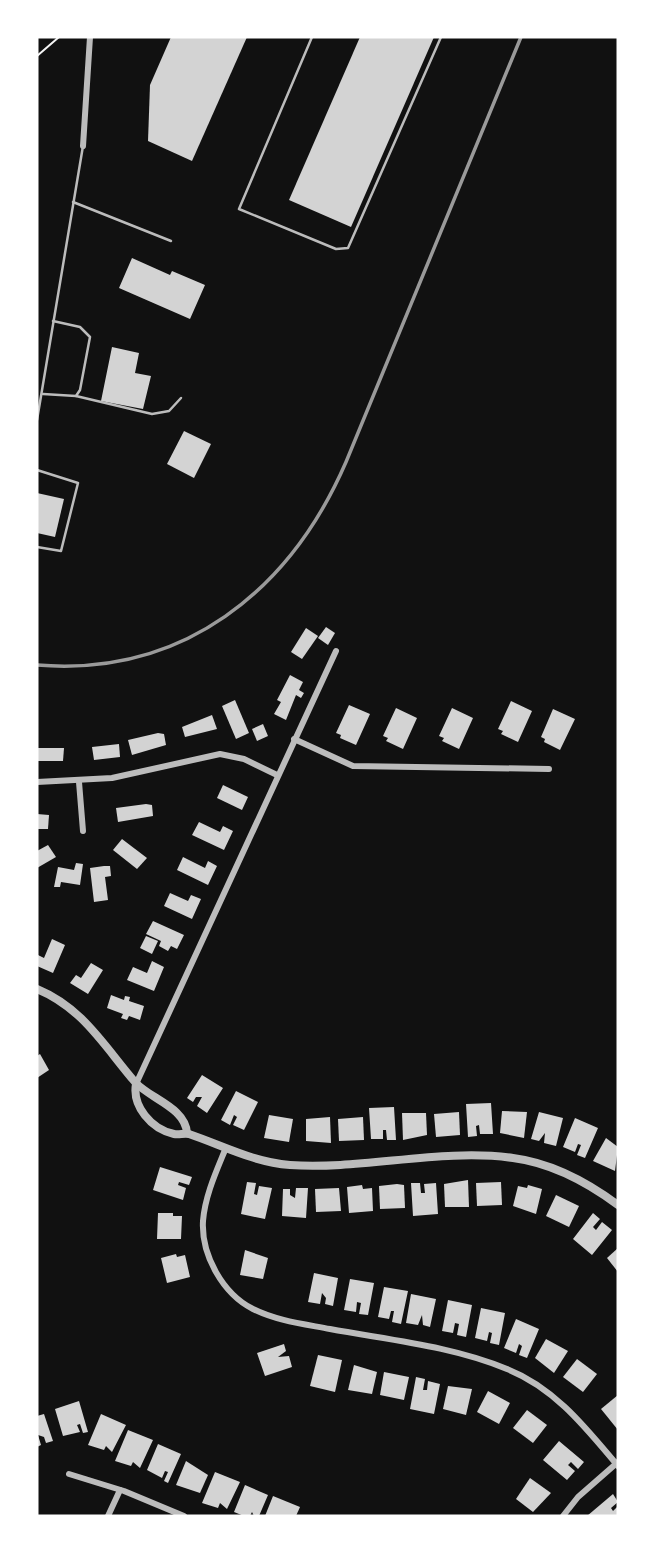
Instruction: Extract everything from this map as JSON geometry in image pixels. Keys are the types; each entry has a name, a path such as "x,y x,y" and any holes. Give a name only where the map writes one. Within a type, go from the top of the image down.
{"street":[{"path":"83,146 90,37"},
{"path":"336,651 136,1084 134,1096 140,1110 165,1130 187,1133 225,1150 269,1162 310,1165 513,1158 575,1177 618,1205"},
{"path":"294,739 354,765 550,769"},
{"path":"37,782 79,782 149,772 220,754 244,759 277,775"},
{"path":"79,782 83,831"},
{"path":"37,989 84,1019 136,1084 183,1119 187,1133"},
{"path":"225,1150 207,1198 203,1224 209,1256 217,1274 239,1300 252,1308 293,1322 463,1354 511,1370 532,1381 566,1406 618,1464 578,1497 563,1516"},
{"path":"69,1474 120,1490 184,1516"},
{"path":"108,1516 120,1490"}],"lane":[{"path":"312,37 239,209 336,249 348,248 441,37"},
{"path":"37,420 83,146"},
{"path":"73,202 171,241"},
{"path":"53,321 80,327 90,337 80,390 76,396"},
{"path":"41,394 76,396 152,414 169,411 181,398"},
{"path":"37,470 78,483 61,551 37,547"}],"path":[{"path":"37,56 59,37"}],"building":[{"path":"171,37 247,37 192,161 148,141 150,85"},
{"path":"360,37 434,37 351,227 289,200"},
{"path":"132,258 170,275 172,271 205,285 190,319 119,288"},
{"path":"112,347 139,353 135,373 151,376 143,409 101,401"},
{"path":"184,431 211,444 194,478 167,464"},
{"path":"37,493 64,499 55,537 37,533"},
{"path":"326,627 335,633 328,645 318,638"},
{"path":"306,628 318,636 302,659 291,652"},
{"path":"290,675 303,682 299,690 304,693 301,698 296,695 286,720 274,714 281,702 277,700"},
{"path":"235,700 249,733 236,739 222,706"},
{"path":"511,701 532,711 518,742 501,734 503,731 498,729"},
{"path":"349,705 370,714 356,745 340,738 341,735 336,733"},
{"path":"396,708 417,718 403,749 386,741 388,738 383,736"},
{"path":"452,708 473,718 459,749 442,741 444,738 439,736"},
{"path":"553,709 575,719 560,750 544,742 545,739 541,737"},
{"path":"212,715 217,729 185,737 182,727"},
{"path":"263,724 268,736 257,741 252,729"},
{"path":"164,734 166,745 132,755 128,740"},
{"path":"119,744 120,757 94,760 92,747"},
{"path":"37,748 64,748 63,761 37,761"},
{"path":"223,785 248,797 242,810 217,798"},
{"path":"152,805 153,816 118,822 116,808"},
{"path":"37,814 49,815 48,829 37,829"},
{"path":"199,822 220,832 223,826 233,831 224,850 192,835"},
{"path":"122,839 147,858 137,869 113,850"},
{"path":"48,845 56,857 37,868 37,851"},
{"path":"183,857 205,868 208,861 217,866 208,885 177,870"},
{"path":"76,863 83,864 80,885 61,882 60,887 54,887 58,867 74,870"},
{"path":"110,866 111,876 105,877 108,900 94,902 90,868"},
{"path":"170,893 188,901 191,895 201,899 192,919 164,906"},
{"path":"153,921 184,935 177,949 171,946 168,951 159,946 161,941 146,934"},
{"path":"146,936 158,941 152,954 140,948"},
{"path":"52,939 65,945 53,973 37,966 38,955 44,958"},
{"path":"152,961 164,967 154,991 127,980 133,967 147,973"},
{"path":"91,963 103,970 88,994 70,983 76,975 81,978"},
{"path":"111,995 124,1000 125,996 130,997 129,1001 144,1006 140,1020 129,1016 127,1020 121,1018 123,1014 107,1008"},
{"path":"40,1054 49,1070 37,1078 37,1056"},
{"path":"202,1075 223,1088 207,1113 197,1106 202,1097 196,1097 193,1102 187,1098"},
{"path":"236,1091 258,1102 244,1130 233,1125 237,1117 234,1115 230,1125 221,1120"},
{"path":"491,1103 493,1134 480,1134 479,1125 476,1126 477,1136 468,1137 466,1104"},
{"path":"394,1107 396,1140 387,1140 386,1130 383,1130 383,1139 371,1139 369,1108"},
{"path":"502,1111 527,1112 524,1138 500,1133"},
{"path":"459,1112 460,1135 436,1137 434,1114"},
{"path":"539,1112 563,1118 556,1146 544,1143 545,1133 539,1141 531,1139"},
{"path":"402,1113 426,1113 427,1135 403,1140"},
{"path":"269,1115 293,1119 289,1142 264,1138"},
{"path":"330,1117 331,1143 306,1141 306,1119"},
{"path":"363,1117 364,1140 339,1141 338,1119"},
{"path":"575,1118 598,1128 585,1158 577,1155 581,1145 578,1144 575,1152 563,1147"},
{"path":"606,1138 618,1147 615,1171 593,1161"},
{"path":"160,1167 192,1177 189,1185 179,1182 178,1185 186,1188 183,1200 153,1190"},
{"path":"468,1180 469,1207 445,1207 444,1184"},
{"path":"247,1182 256,1183 254,1194 257,1195 259,1186 272,1188 265,1219 241,1214"},
{"path":"501,1182 502,1205 477,1206 476,1183"},
{"path":"411,1183 420,1183 421,1193 425,1193 424,1184 436,1183 438,1214 413,1216"},
{"path":"362,1185 363,1189 372,1188 373,1211 349,1213 347,1187"},
{"path":"404,1185 405,1208 380,1209 379,1186"},
{"path":"528,1185 542,1189 536,1214 513,1206 518,1186 527,1188"},
{"path":"296,1188 308,1188 306,1218 282,1216 283,1189 290,1189 290,1195 295,1198"},
{"path":"339,1188 341,1211 316,1212 315,1189"},
{"path":"556,1195 579,1206 569,1227 546,1216"},
{"path":"158,1213 182,1216 181,1239 157,1239"},
{"path":"593,1213 600,1219 593,1227 596,1230 602,1222 612,1230 592,1255 573,1239"},
{"path":"618,1248 618,1272 607,1258"},
{"path":"245,1250 268,1258 263,1279 240,1275"},
{"path":"176,1254 177,1257 185,1255 190,1277 167,1283 161,1258"},
{"path":"314,1273 338,1278 333,1306 325,1304 326,1298 322,1293 320,1304 308,1302"},
{"path":"350,1279 374,1283 368,1315 359,1314 361,1303 357,1302 356,1312 344,1310"},
{"path":"384,1287 408,1291 401,1324 392,1322 394,1311 391,1311 389,1319 378,1317"},
{"path":"411,1294 436,1299 430,1327 423,1325 422,1315 418,1325 406,1323"},
{"path":"448,1300 472,1305 466,1337 457,1335 459,1324 455,1323 453,1333 442,1331"},
{"path":"481,1308 505,1313 499,1345 490,1343 492,1333 489,1332 487,1341 475,1338"},
{"path":"516,1319 539,1329 527,1358 519,1355 522,1346 519,1344 516,1353 504,1348"},
{"path":"546,1339 568,1351 554,1373 535,1358"},
{"path":"284,1344 286,1351 278,1357 289,1356 292,1367 265,1376 257,1353"},
{"path":"318,1355 342,1360 335,1392 310,1386"},
{"path":"577,1359 597,1374 583,1392 563,1377"},
{"path":"354,1365 377,1372 372,1394 348,1390"},
{"path":"384,1372 409,1377 404,1400 380,1395"},
{"path":"416,1377 425,1379 423,1390 427,1390 428,1381 440,1384 434,1414 410,1409"},
{"path":"448,1386 472,1389 466,1415 443,1409"},
{"path":"488,1391 510,1403 499,1424 477,1412"},
{"path":"618,1395 618,1430 601,1409"},
{"path":"79,1401 88,1432 83,1433 80,1424 77,1425 80,1432 63,1436 55,1409"},
{"path":"527,1410 547,1425 533,1443 513,1428"},
{"path":"44,1414 53,1441 46,1443 44,1437 38,1435 41,1445 37,1447 37,1416"},
{"path":"101,1414 126,1425 112,1452 106,1446 104,1450 88,1445"},
{"path":"128,1430 153,1440 140,1468 133,1462 131,1466 115,1461"},
{"path":"559,1441 584,1462 578,1469 571,1462 568,1465 575,1471 567,1480 543,1460"},
{"path":"158,1444 181,1454 168,1483 164,1481 168,1472 165,1471 162,1478 147,1470"},
{"path":"186,1461 208,1475 200,1493 176,1485"},
{"path":"215,1472 240,1482 227,1509 220,1503 218,1508 202,1503"},
{"path":"530,1478 551,1493 533,1512 516,1499"},
{"path":"245,1485 268,1495 259,1516 254,1516 252,1512 250,1516 244,1516 234,1512"},
{"path":"613,1494 618,1502 611,1508 613,1511 618,1506 618,1516 587,1516"},
{"path":"273,1496 300,1507 296,1516 265,1516"}],"railway":[{"path":"37,665 90,665 139,656 184,640 225,616 262,586 295,550 323,508 346,462 521,37"}]}
